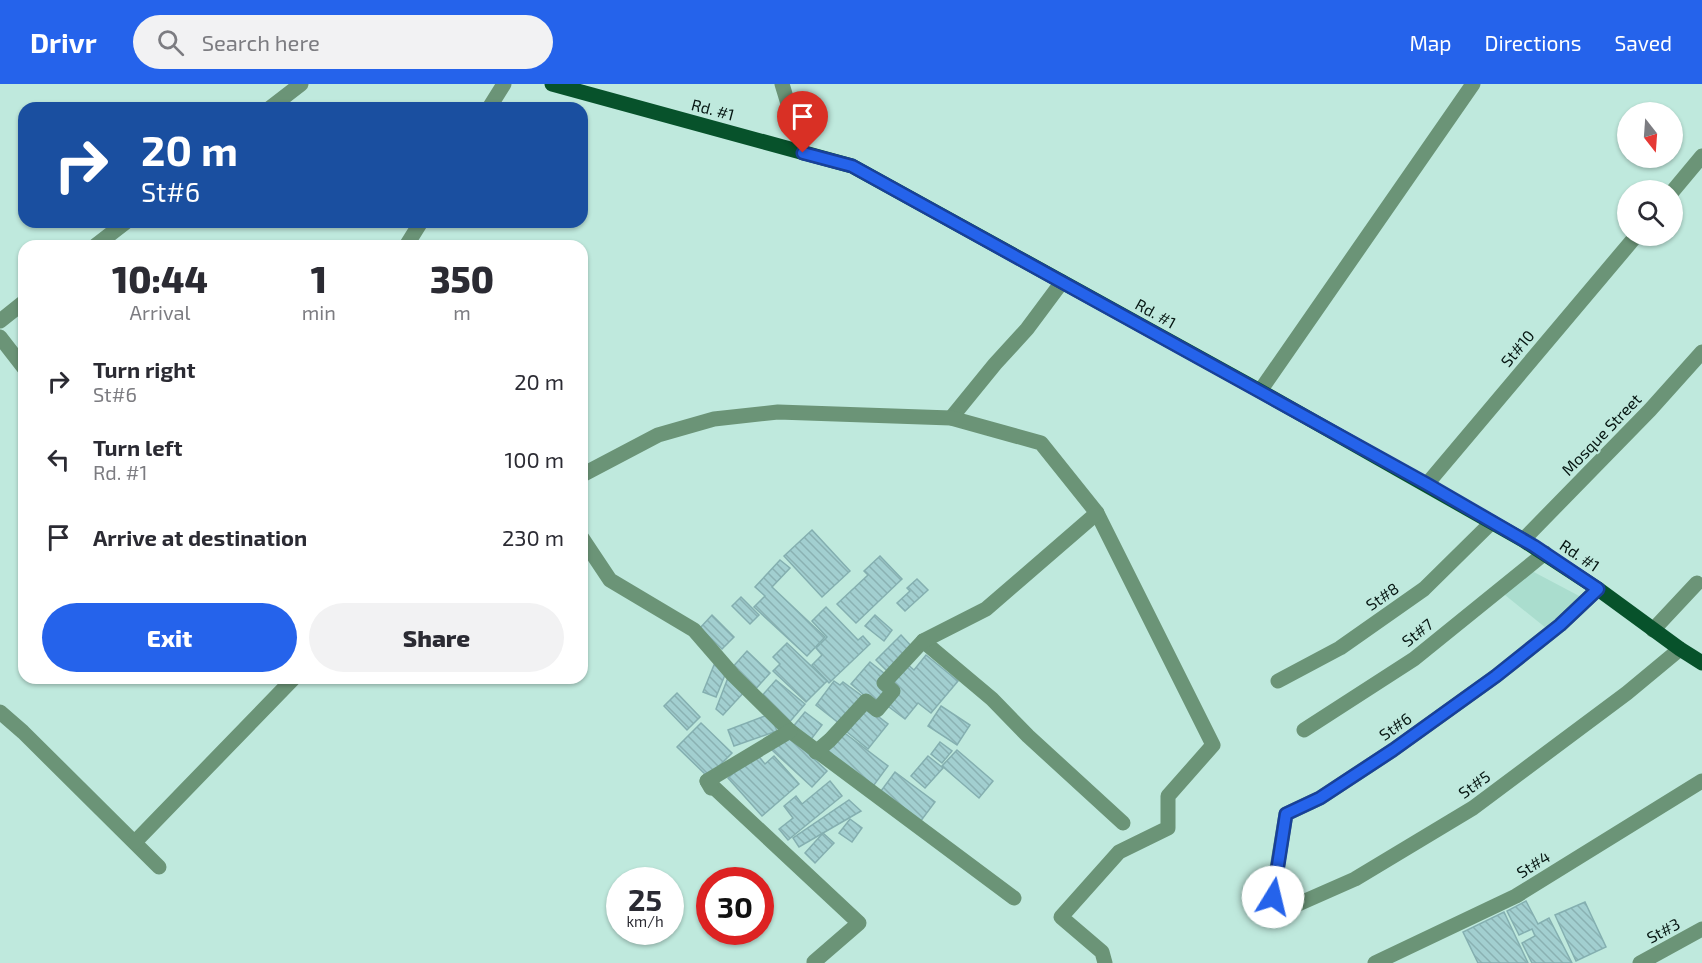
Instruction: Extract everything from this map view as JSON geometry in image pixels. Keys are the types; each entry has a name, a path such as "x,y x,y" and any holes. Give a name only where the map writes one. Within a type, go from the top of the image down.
{"main road":[{"name":"Rd. #1","path":"552,84 852,166 1427,484 1523,540 1598,589 1702,663"}],"street":[{"path":"278,102 301,84"},
{"path":"493,102 504,84"},
{"path":"782,84 803,153"},
{"path":"1260,391 1473,84"},
{"path":"1682,180 1702,156"},
{"path":"105,240 119,228"},
{"name":"St#10","path":"1427,484 1628,246"},
{"path":"951,418 1027,329 1062,282"},
{"path":"0,321 18,307"},
{"path":"0,337 18,360"},
{"name":"Mosque Street","path":"1523,540 1650,410 1702,352"},
{"path":"588,472 658,435 714,419 778,412 951,418 1041,443 1097,513 1213,745 1168,796 1168,828 1119,852 1061,917 1102,952 1105,963"},
{"path":"816,752 866,701 877,710 893,691 884,683 923,641 986,609 1097,513"},
{"name":"St#8","path":"1278,681 1340,648 1424,589 1492,522"},
{"path":"588,546 610,580 694,630 733,675 790,731 1014,898"},
{"name":"St#7","path":"1304,730 1414,659 1545,553"},
{"path":"1653,630 1697,583"},
{"name":"St#6","path":"1269,917 1286,814 1320,798 1393,750 1496,676 1560,625 1598,589"},
{"path":"923,641 992,699 1028,736 1123,823"},
{"name":"St#5","path":"1269,917 1355,879 1473,808 1627,693 1680,649"},
{"path":"135,842 288,684"},
{"path":"0,712 159,867"},
{"path":"707,781 790,731"},
{"path":"707,781 721,807"},
{"path":"707,781 859,923 814,962"},
{"name":"St#4","path":"1376,963 1516,896 1702,781"},
{"name":"St#3","path":"1640,963 1702,930"}],"shaded area":[{"path":"1530,570 1583,598 1546,628 1505,595"}],"building":[{"path":"812,530 850,571 822,597 784,556"},
{"path":"880,556 902,579 856,623 837,604 868,575 864,571"},
{"path":"780,560 790,568 772,587 825,637 807,656 754,607 765,596 755,587"},
{"path":"917,579 928,590 905,611 897,603 910,591 907,588"},
{"path":"741,597 759,615 750,624 732,606"},
{"path":"826,607 858,640 863,636 870,644 829,683 812,665 822,655 816,648 827,637 812,621"},
{"path":"712,615 734,637 722,649 700,628"},
{"path":"875,615 892,630 884,641 865,626"},
{"path":"901,635 913,648 888,672 876,660"},
{"path":"787,643 827,681 806,702 773,671 780,664 773,657"},
{"path":"747,651 770,673 753,692 730,670"},
{"path":"926,655 958,681 931,713 918,703 905,719 885,704 890,683 906,663 914,670"},
{"path":"870,662 885,674 889,692 877,706 851,684"},
{"path":"714,665 727,670 716,697 703,692"},
{"path":"729,675 746,690 723,715 716,709"},
{"path":"776,680 805,704 787,725 758,700"},
{"path":"834,681 840,685 843,682 862,696 840,724 816,705"},
{"path":"677,693 700,717 687,730 664,706"},
{"path":"941,706 970,725 957,745 928,726"},
{"path":"867,708 888,724 868,749 847,732"},
{"path":"805,712 822,725 809,742 792,728"},
{"path":"770,714 777,731 734,746 728,730"},
{"path":"701,723 732,753 708,777 677,747"},
{"path":"842,731 888,766 871,789 825,753"},
{"path":"787,734 827,771 812,787 772,750"},
{"path":"940,742 952,751 942,763 931,754"},
{"path":"957,750 993,781 979,798 942,766"},
{"path":"756,753 765,764 774,756 799,784 762,816 728,778"},
{"path":"928,756 943,768 925,788 911,776"},
{"path":"895,772 935,802 920,822 878,795"},
{"path":"830,781 842,796 788,840 779,829 793,818 784,806 796,796 802,804"},
{"path":"849,800 861,811 799,847 793,838"},
{"path":"850,819 862,828 852,842 839,833"},
{"path":"823,833 834,843 815,863 805,853"},
{"path":"1526,901 1538,924 1549,918 1572,963 1532,963 1522,943 1535,936 1532,929 1519,935 1507,911"},
{"path":"1585,902 1606,947 1576,961 1555,915"},
{"path":"1504,912 1528,963 1478,963 1463,932"}],"route":[{"path":"803,153 852,166 1427,484 1534,546 1598,589 1560,625 1496,676 1393,750 1320,798 1286,814 1273,897"}]}
